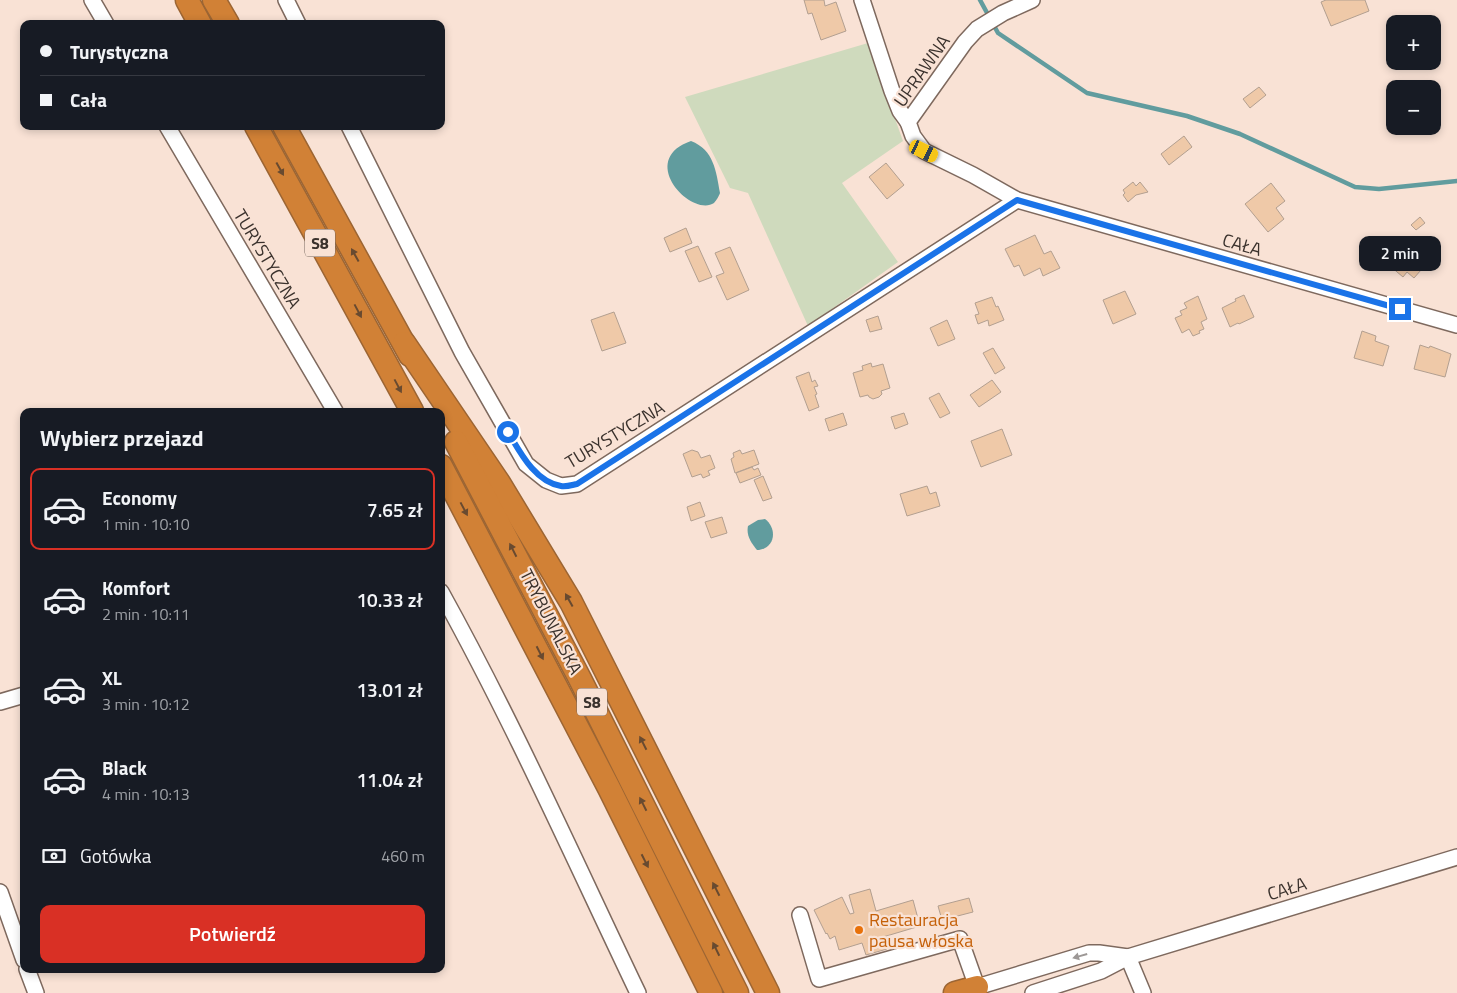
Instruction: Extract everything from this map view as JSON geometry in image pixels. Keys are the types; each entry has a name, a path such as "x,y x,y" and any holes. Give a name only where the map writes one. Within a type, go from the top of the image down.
{"highway":[{"path":"187,0 198,20"},
{"path":"214,0 226,20"},
{"name":"S8","path":"258,130 410,408"},
{"name":"TRYBUNALSKA","path":"286,130 437,408"},
{"path":"404,344 499,483 568,597 768,993"},
{"name":"TRYBUNALSKA","path":"445,422 580,679 738,993"},
{"name":"TRYBUNALSKA","path":"445,474 578,730 711,993"},
{"path":"753,963 778,993"},
{"path":"954,993 977,990"}],"street":[{"path":"92,0 104,20"},
{"path":"286,0 296,20"},
{"path":"862,0 892,91 900,111 908,122"},
{"name":"UPRAWNA","path":"1017,200 973,175 924,151 913,136 908,122 965,42 983,24 1032,0"},
{"name":"TURYSTYCZNA","path":"169,130 333,408"},
{"name":"TURYSTYCZNA","path":"352,130 462,352 526,464 546,480 561,486 577,484 1017,200"},
{"name":"CAŁA","path":"1017,200 1457,325"},
{"path":"445,599 530,765 638,993"},
{"path":"0,702 20,696"},
{"name":"CAŁA","path":"1035,993 1100,971 1128,957 1457,857"},
{"path":"0,892 20,949"},
{"path":"800,915 819,979 960,939 977,990"},
{"name":"CAŁA","path":"977,990 1012,976 1089,953 1128,957"},
{"path":"1128,957 1143,993"},
{"path":"28,973 36,993"},
{"path":"1012,976 1035,993"}],"green space":[{"path":"868,43 903,141 842,183 898,262 808,326 748,193 730,188 685,97"}],"water":[{"path":"691,141 705,150 713,162 720,193 714,203 704,205 693,202 674,185 668,173 668,161 675,150"},
{"path":"765,519 772,528 773,538 768,546 757,550 749,539 748,526 758,520"}],"building":[{"path":"804,0 824,0 825,6 836,2 846,31 821,40 812,13 808,14"},
{"path":"1326,0 1365,0 1369,11 1331,26 1321,2"},
{"path":"1259,87 1266,95 1250,108 1243,99"},
{"path":"1184,136 1192,147 1169,165 1161,154"},
{"path":"886,163 904,185 887,199 869,177"},
{"path":"1133,182 1136,186 1140,182 1148,192 1136,195 1128,202 1123,195 1125,193 1123,190"},
{"path":"1271,183 1285,201 1276,208 1284,219 1268,232 1245,204"},
{"path":"1420,217 1425,223 1416,230 1411,225"},
{"path":"686,228 692,243 670,252 664,238"},
{"path":"1035,235 1044,254 1051,251 1060,268 1043,276 1040,268 1024,276 1019,265 1014,267 1005,249"},
{"path":"1409,244 1428,262 1414,278 1407,272 1403,277 1390,266"},
{"path":"698,246 712,277 699,282 685,251"},
{"path":"730,247 749,290 727,300 716,276 724,273 715,253"},
{"path":"1125,291 1136,314 1113,324 1103,300"},
{"path":"1244,295 1254,317 1230,327 1222,308"},
{"path":"1198,296 1207,319 1201,322 1204,329 1193,336 1189,329 1182,333 1175,318 1182,315 1180,311 1187,308 1184,303"},
{"path":"992,297 1004,320 989,326 988,320 978,324 975,315 979,314 975,303"},
{"path":"614,312 626,343 602,351 591,320"},
{"path":"878,316 882,329 870,332 866,320"},
{"path":"947,320 955,339 938,346 930,328"},
{"path":"1362,331 1376,336 1375,341 1389,346 1383,366 1354,358"},
{"path":"1420,345 1429,348 1430,346 1451,354 1445,377 1414,369"},
{"path":"993,348 1005,368 995,374 983,353"},
{"path":"871,363 872,367 883,364 890,388 881,391 882,394 879,397 873,399 868,395 860,397 853,373 863,370 862,366"},
{"path":"809,372 812,382 815,380 818,386 814,387 819,407 809,411 796,377"},
{"path":"992,380 1001,392 979,407 970,395"},
{"path":"939,393 950,413 940,418 929,398"},
{"path":"843,413 847,425 829,431 825,419"},
{"path":"904,413 908,424 895,429 891,417"},
{"path":"1002,429 1012,455 981,467 971,441"},
{"path":"692,450 698,452 701,458 710,455 715,468 708,471 710,475 703,478 701,474 692,477 683,454"},
{"path":"740,450 742,454 754,450 759,464 735,473 731,459 734,457 733,453"},
{"path":"752,467 754,470 758,468 761,475 740,483 736,473"},
{"path":"763,476 772,498 763,501 754,480"},
{"path":"927,486 930,494 936,492 940,506 907,516 900,494"},
{"path":"700,502 705,516 691,521 687,507"},
{"path":"722,517 727,533 711,538 705,522"},
{"path":"870,889 876,911 913,900 920,926 883,937 887,949 866,955 862,943 839,950 835,936 830,939 814,910 842,897 850,914 854,913 849,895"},
{"path":"969,898 973,912 942,920 938,906"}],"waterway":[{"path":"980,0 998,33 1087,93 1187,116 1240,134 1355,187 1379,189 1457,181"}],"place":[{"name":"Restauracja pausa włoska","path":"859,930"}],"route":[{"path":"508,432 526,464 546,480 561,486 577,484 1017,200 1400,309"}]}
